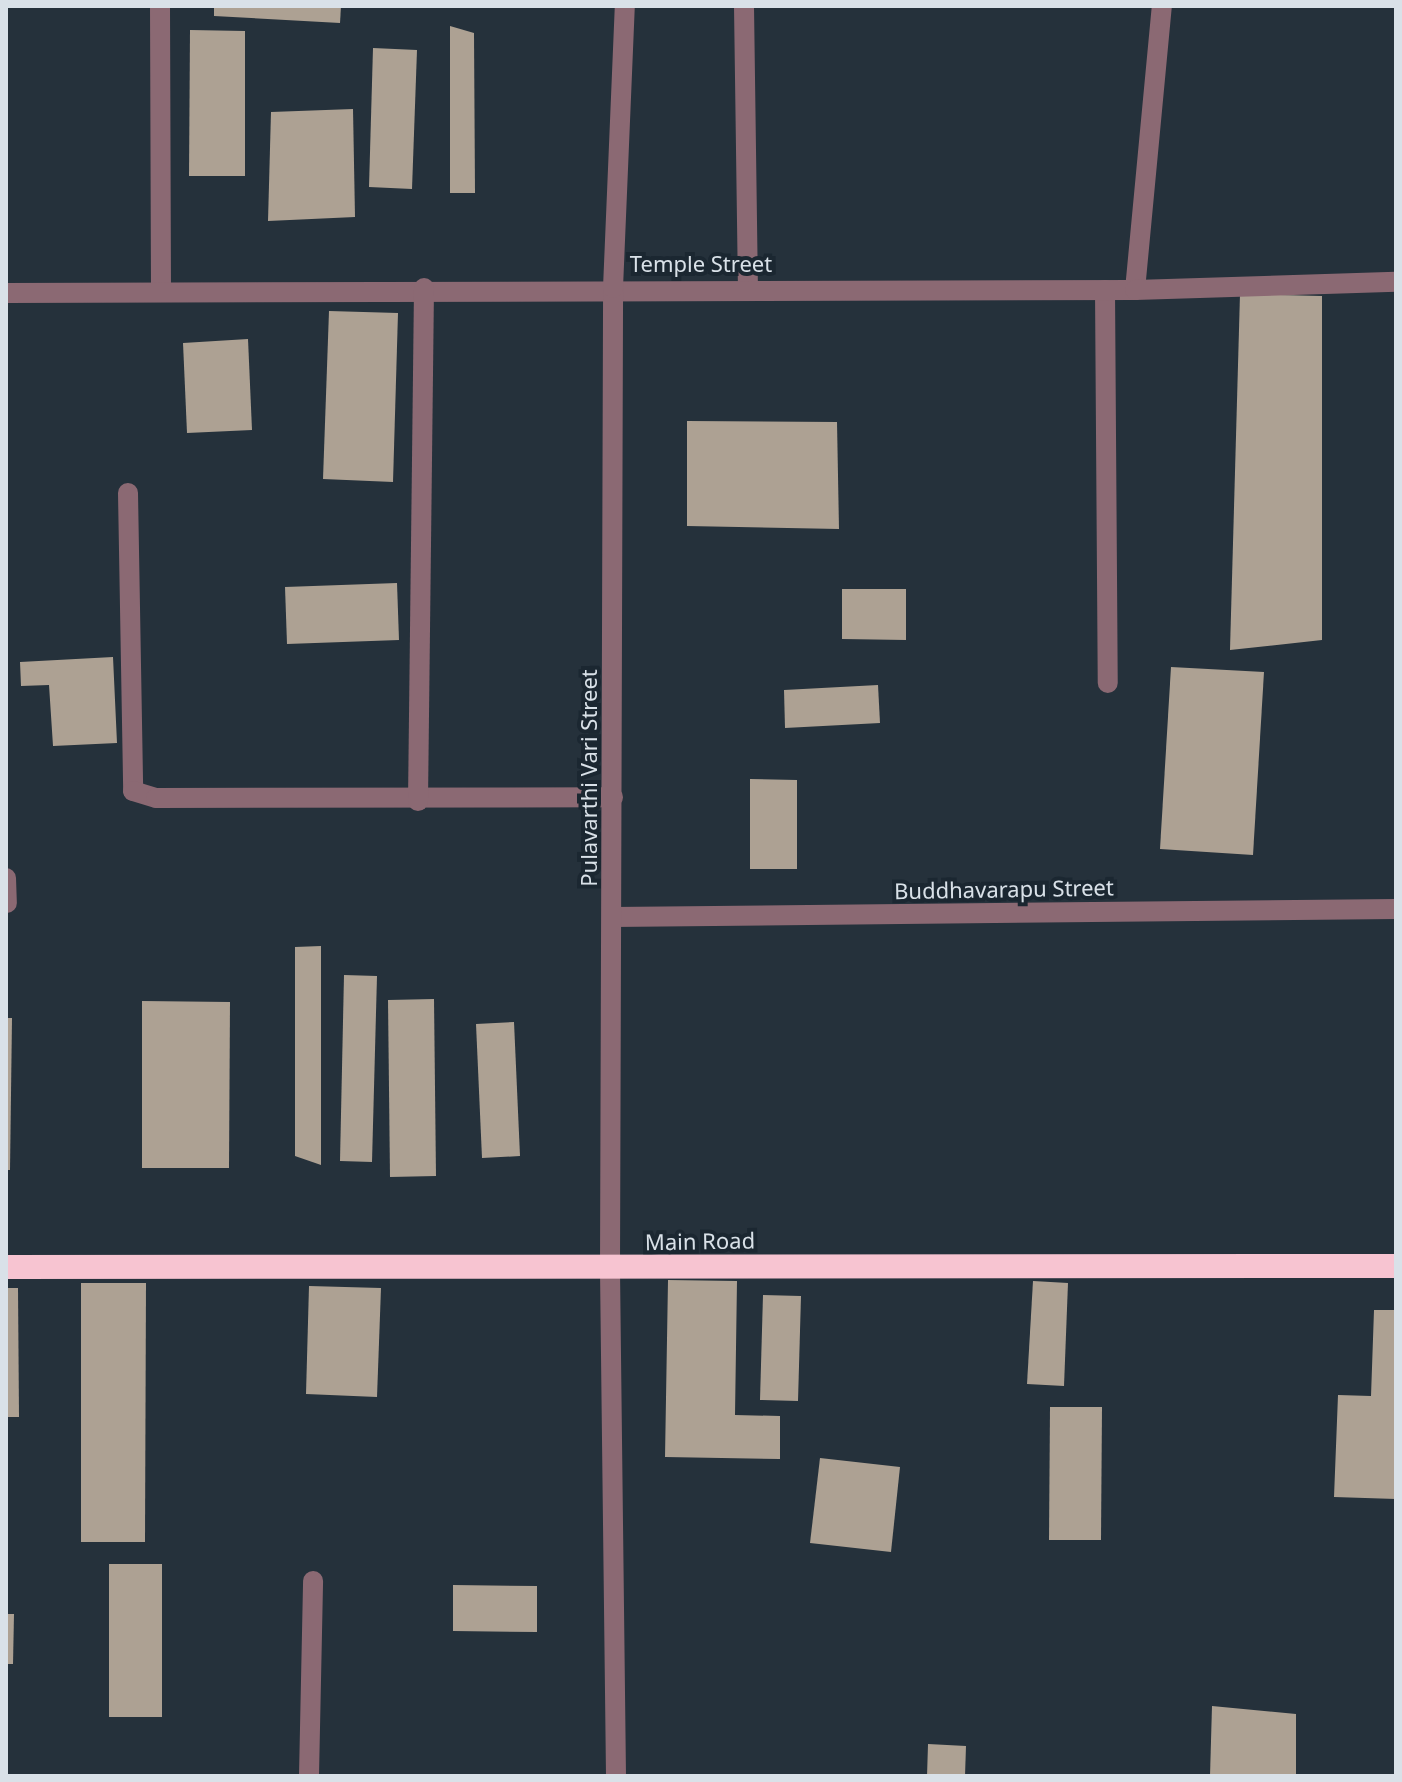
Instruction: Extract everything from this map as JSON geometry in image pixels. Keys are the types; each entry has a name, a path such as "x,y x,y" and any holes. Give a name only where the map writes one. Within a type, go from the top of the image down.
{"highway":[{"name":"Main Road","path":"6,1267 1396,1266"}],"street":[{"path":"160,6 161,290"},
{"name":"Pulavarthi Vari Street","path":"616,1776 610,1268 613,288 625,6"},
{"path":"744,6 748,288"},
{"path":"1135,290 1162,6"},
{"name":"Temple Street","path":"6,293 424,288 1135,290 1396,282"},
{"path":"418,801 424,288"},
{"path":"1105,290 1108,683"},
{"path":"128,493 133,791 156,798 418,801 613,797"},
{"path":"6,878 7,903"},
{"name":"Buddhavarapu Street","path":"613,917 1396,909"},
{"path":"309,1776 313,1581"}],"building":[{"path":"214,6 341,6 340,23 214,16"},
{"path":"450,26 474,33 475,193 450,193"},
{"path":"190,30 245,31 245,176 189,176"},
{"path":"373,48 417,50 412,189 369,187"},
{"path":"353,109 355,217 268,221 271,112"},
{"path":"1240,294 1322,296 1322,640 1230,650"},
{"path":"329,311 398,313 393,482 323,479"},
{"path":"248,339 252,430 187,433 183,343"},
{"path":"687,421 837,422 839,529 687,526"},
{"path":"397,583 399,640 287,644 285,587"},
{"path":"842,589 906,589 906,640 842,639"},
{"path":"113,657 117,743 53,746 49,685 21,686 20,662"},
{"path":"1171,667 1264,672 1253,855 1160,849"},
{"path":"878,685 880,723 785,728 784,690"},
{"path":"750,779 797,780 797,869 750,869"},
{"path":"321,946 321,1165 295,1156 295,947"},
{"path":"344,975 377,976 372,1162 340,1161"},
{"path":"434,999 436,1176 390,1177 388,1000"},
{"path":"142,1001 230,1002 229,1168 142,1168"},
{"path":"6,1018 12,1018 10,1170 6,1170"},
{"path":"514,1022 520,1156 482,1158 476,1024"},
{"path":"668,1280 737,1281 735,1415 780,1416 780,1459 665,1457"},
{"path":"1033,1281 1068,1283 1064,1386 1027,1384"},
{"path":"81,1283 146,1283 145,1542 81,1542"},
{"path":"309,1286 381,1288 377,1397 306,1394"},
{"path":"6,1288 18,1288 19,1417 6,1417"},
{"path":"763,1295 801,1296 798,1401 760,1400"},
{"path":"1374,1310 1396,1310 1396,1499 1334,1497 1338,1395 1371,1396"},
{"path":"1050,1407 1102,1407 1101,1540 1049,1540"},
{"path":"820,1458 900,1467 891,1552 810,1543"},
{"path":"109,1564 162,1564 162,1717 109,1717"},
{"path":"453,1585 537,1586 537,1632 453,1631"},
{"path":"6,1614 14,1614 13,1664 6,1664"},
{"path":"1212,1706 1296,1714 1296,1776 1210,1776"},
{"path":"928,1744 966,1746 965,1776 927,1776"}]}
